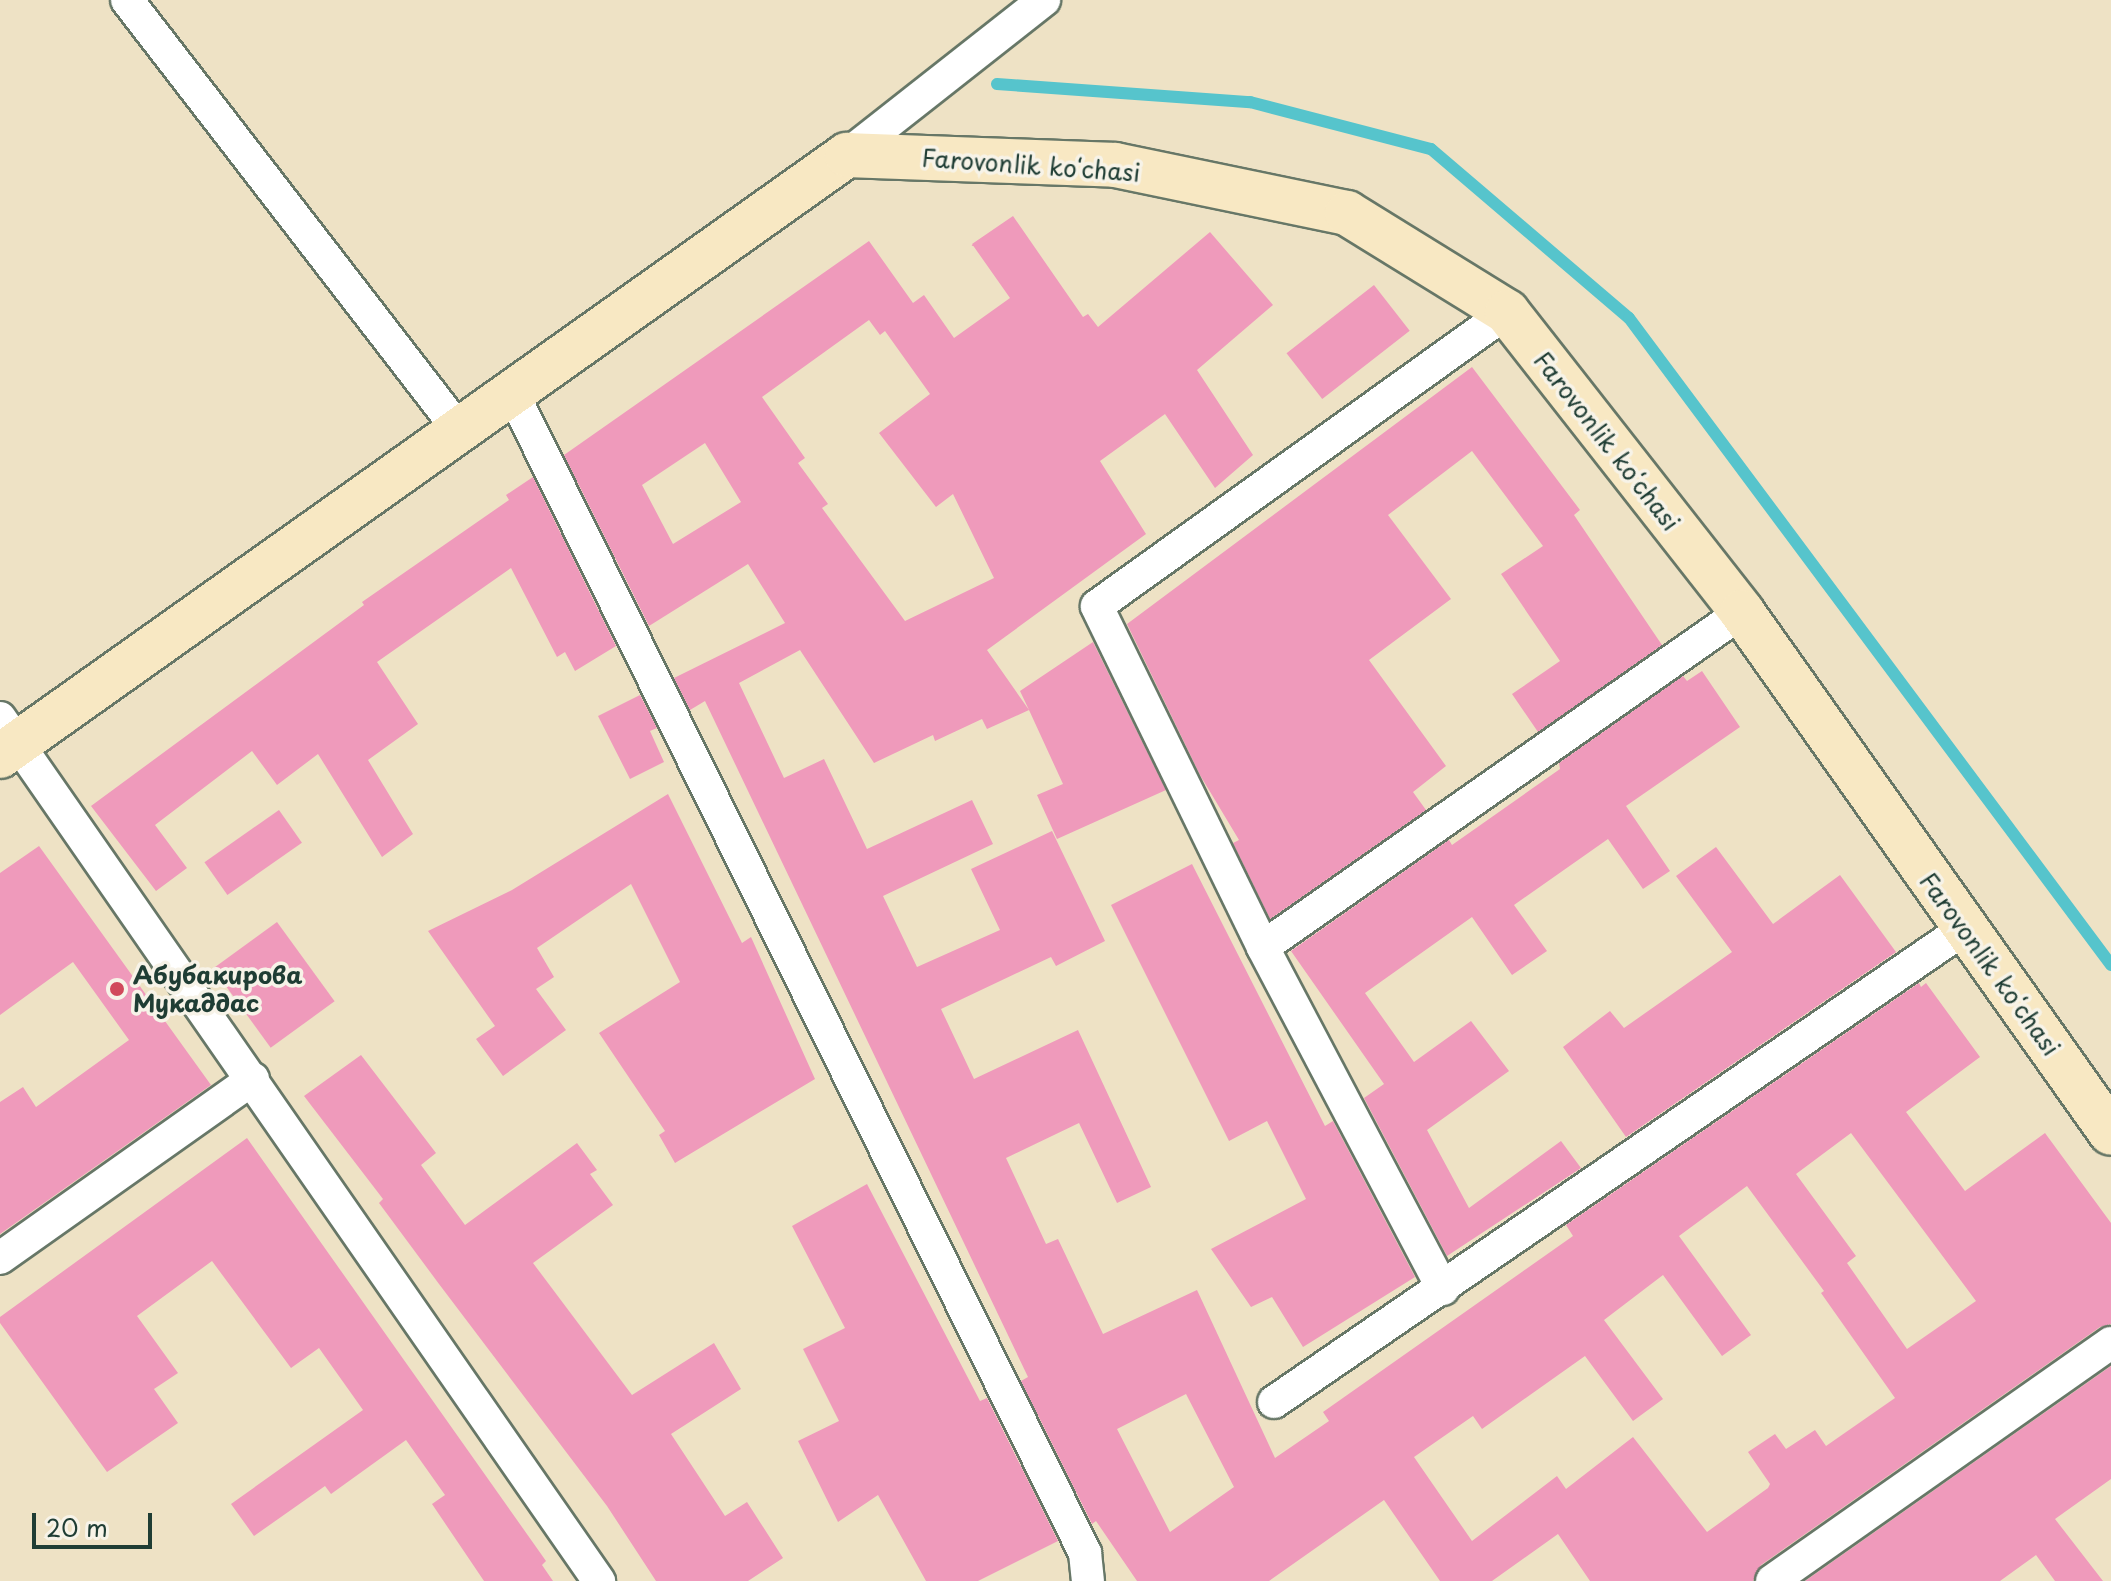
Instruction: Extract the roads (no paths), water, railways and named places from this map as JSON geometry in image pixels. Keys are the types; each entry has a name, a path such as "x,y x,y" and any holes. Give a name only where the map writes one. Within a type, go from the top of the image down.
{"street":[{"path":"127,0 459,430"},
{"path":"599,1581 253,1079 7,739 459,430 847,155 1044,0"},
{"name":"Farovonlik koʻchasi","path":"847,155 1115,165 1347,213 1507,312 1742,612 2111,1133"},
{"path":"1443,1289 1263,947 1097,606 1507,312"},
{"path":"512,392 1085,1553 1088,1581"},
{"path":"1263,947 1742,612"},
{"path":"1274,1402 1964,929"},
{"path":"0,1258 253,1079"},
{"path":"1772,1581 2111,1343"}],"waterway":[{"path":"997,84 1250,102 1431,149 1629,318 2111,965"}],"place":[{"name":"Абубакирова Мукаддас","path":"117,989"}]}
